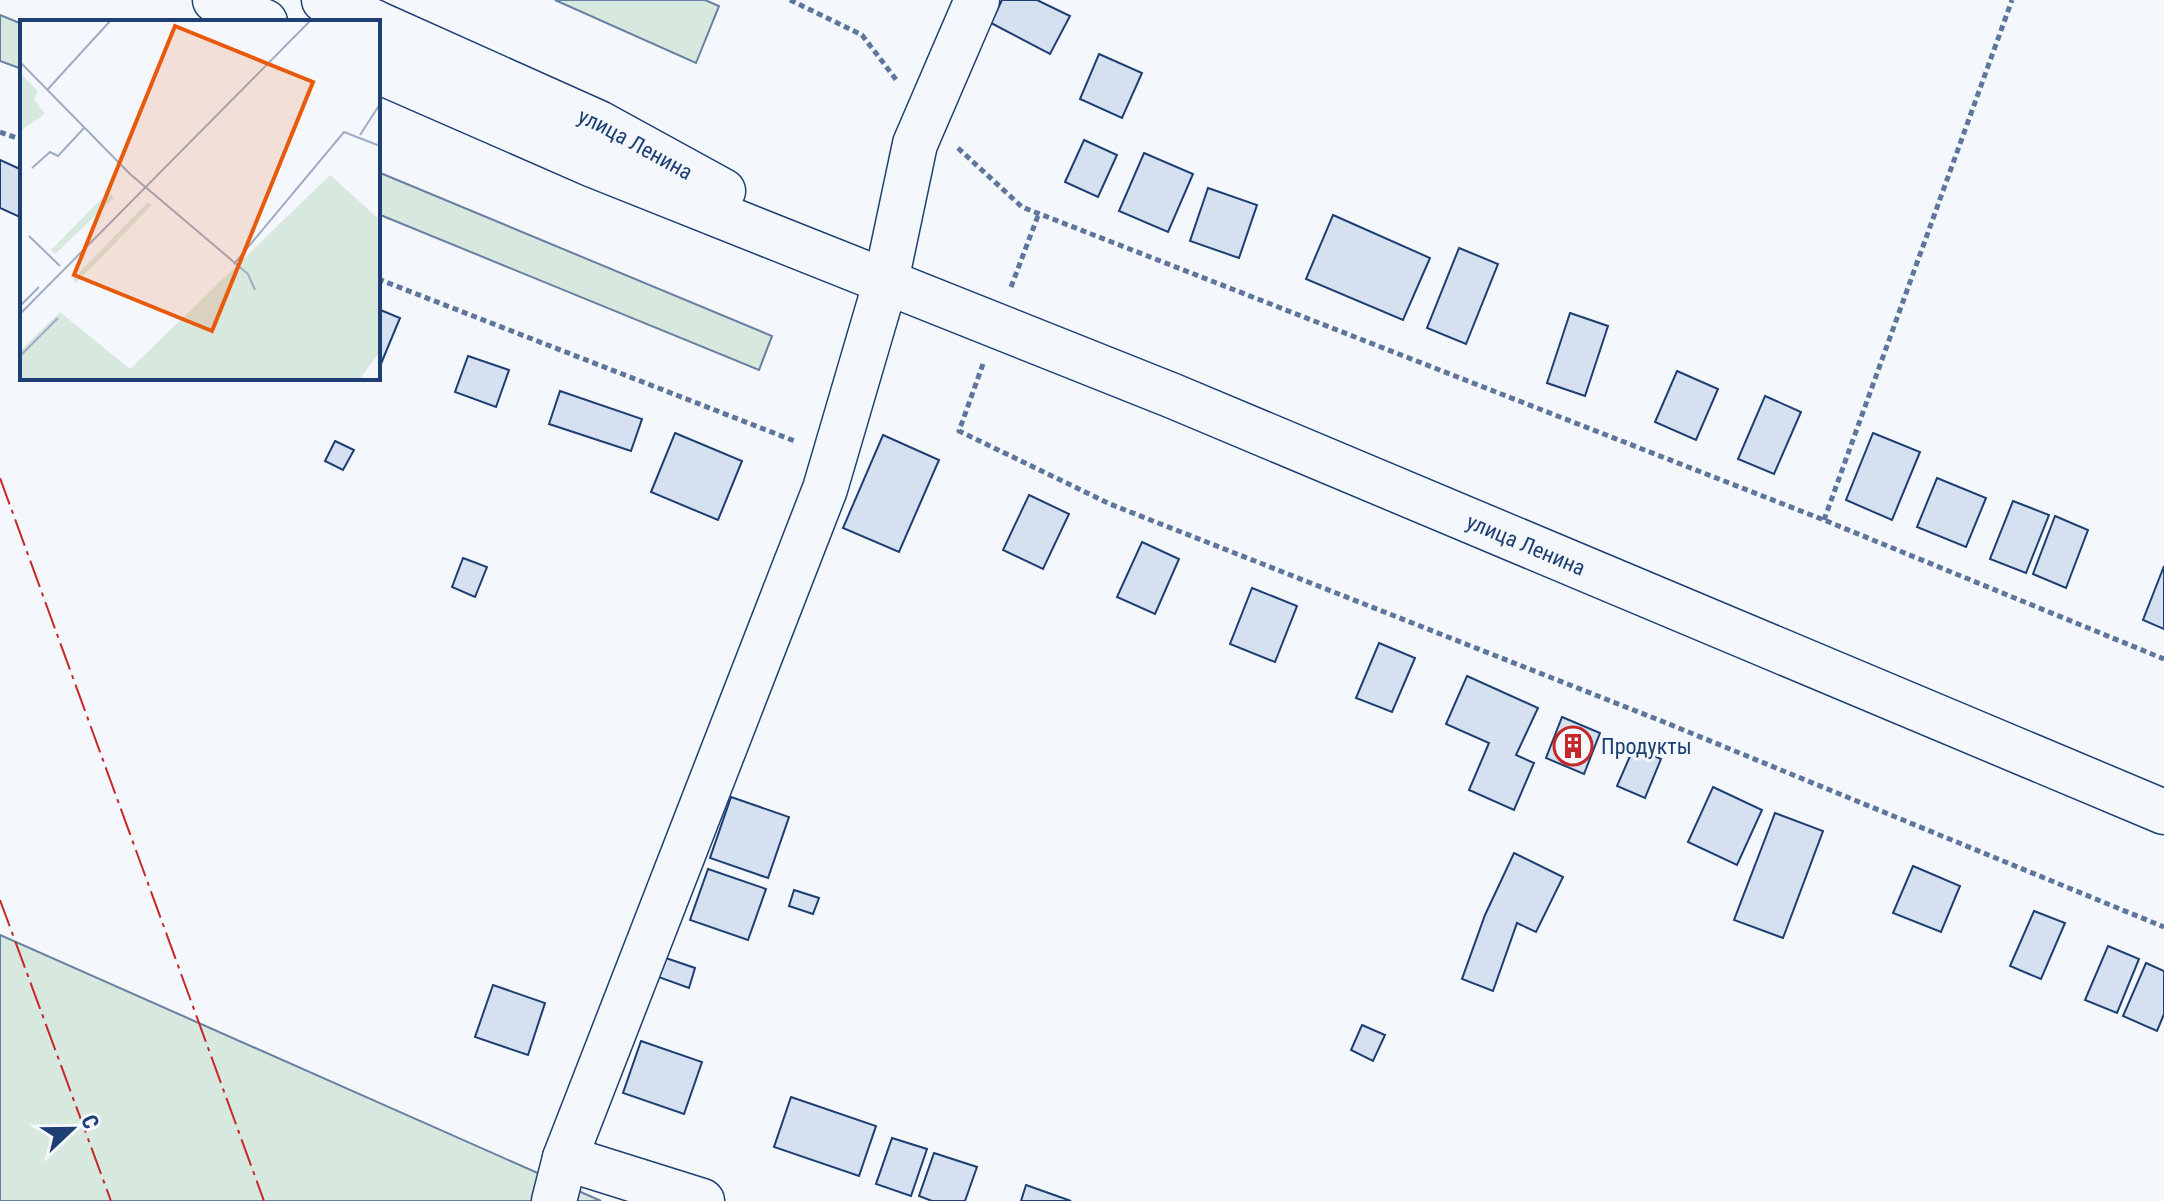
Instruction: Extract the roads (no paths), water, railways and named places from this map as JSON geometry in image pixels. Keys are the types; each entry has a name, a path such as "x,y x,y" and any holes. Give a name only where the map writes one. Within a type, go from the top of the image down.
{"main road":[{"path":"215,0 260,20"},
{"name":"улица Ленина","path":"324,0 369,20"},
{"path":"554,1201 565,1158 825,489 886,281 915,144 977,0"},
{"name":"улица Ленина","path":"380,25 599,123 886,281"},
{"name":"улица Ленина","path":"380,72 593,165 1187,402 2164,812"},
{"path":"565,1158 702,1201"}],"place":[{"name":"Продукты","path":"1573,746"}]}
